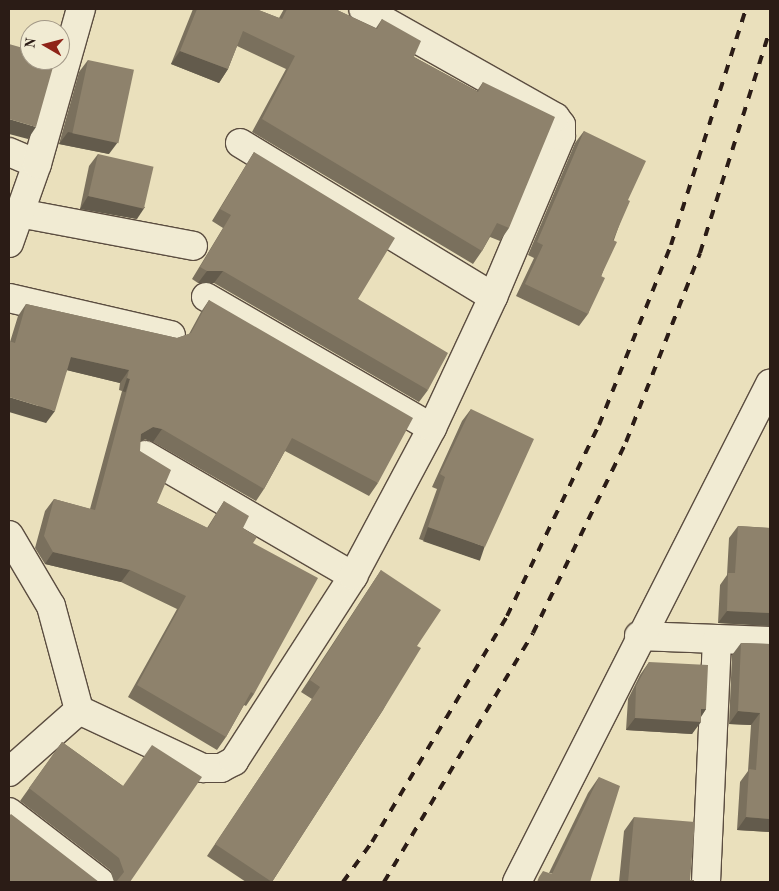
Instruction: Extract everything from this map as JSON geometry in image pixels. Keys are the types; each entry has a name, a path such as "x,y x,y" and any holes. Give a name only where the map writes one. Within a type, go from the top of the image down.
{"street":[{"path":"9,243 36,164 81,9"},
{"path":"9,535 51,606 79,710 203,768 221,768 234,761 353,576 432,428 493,297 561,136 561,125 555,117 363,9"},
{"path":"240,143 493,297"},
{"path":"9,152 36,164"},
{"path":"19,213 194,246"},
{"path":"9,298 171,335"},
{"path":"206,298 432,428"},
{"path":"517,882 639,636 763,415 770,384"},
{"path":"145,455 353,576"},
{"path":"639,636 770,641"},
{"path":"706,882 716,639"},
{"path":"9,772 79,710"},
{"path":"9,812 100,882"}],"building":[{"path":"197,9 256,9 282,19 287,9 335,9 377,29 382,19 421,41 414,57 478,92 483,82 555,117 509,228 497,223 482,251 262,119 295,56 243,31 228,69 180,51"},
{"path":"9,44 20,47 20,70 52,70 36,127 9,119"},
{"path":"88,60 134,70 118,143 72,133"},
{"path":"584,131 646,161 628,200 630,201 613,240 617,242 601,276 605,278 588,314 525,284 543,245 537,242"},
{"path":"254,152 395,238 358,299 448,353 428,390 223,271 207,271 200,267 231,215 220,209"},
{"path":"98,154 154,167 144,209 88,196"},
{"path":"209,300 413,418 378,483 292,438 264,489 162,429 153,427 141,434 140,451 171,470 157,503 208,528 224,501 249,516 243,528 257,537 253,543 318,578 254,694 251,692 226,737 137,685 186,596 130,570 53,552 44,536 54,499 95,510 130,379 127,378 129,370 71,357 55,411 9,397 9,341 15,343 26,304 177,338 191,333"},
{"path":"471,409 534,439 485,547 428,527 445,477 440,474"},
{"path":"738,526 770,528 770,613 727,611 728,573 735,573"},
{"path":"381,570 441,610 417,646 421,648 383,710 272,882 215,844 320,687 310,680"},
{"path":"741,643 770,644 770,819 746,817 749,769 756,770 760,713 738,711"},
{"path":"649,662 708,665 706,709 701,709 701,722 635,718 636,686"},
{"path":"62,742 123,786 152,745 202,777 130,882 116,882 124,872 119,858 29,788"},
{"path":"599,777 620,786 590,882 537,882 543,871 552,874"},
{"path":"11,814 99,882 9,882 9,816"},
{"path":"634,817 695,822 690,880 694,880 694,882 628,882"}],"railway":[{"path":"343,882 372,842 507,616 599,425 671,245 746,9"},
{"path":"384,882 533,633 626,442 700,253 770,30"}]}
